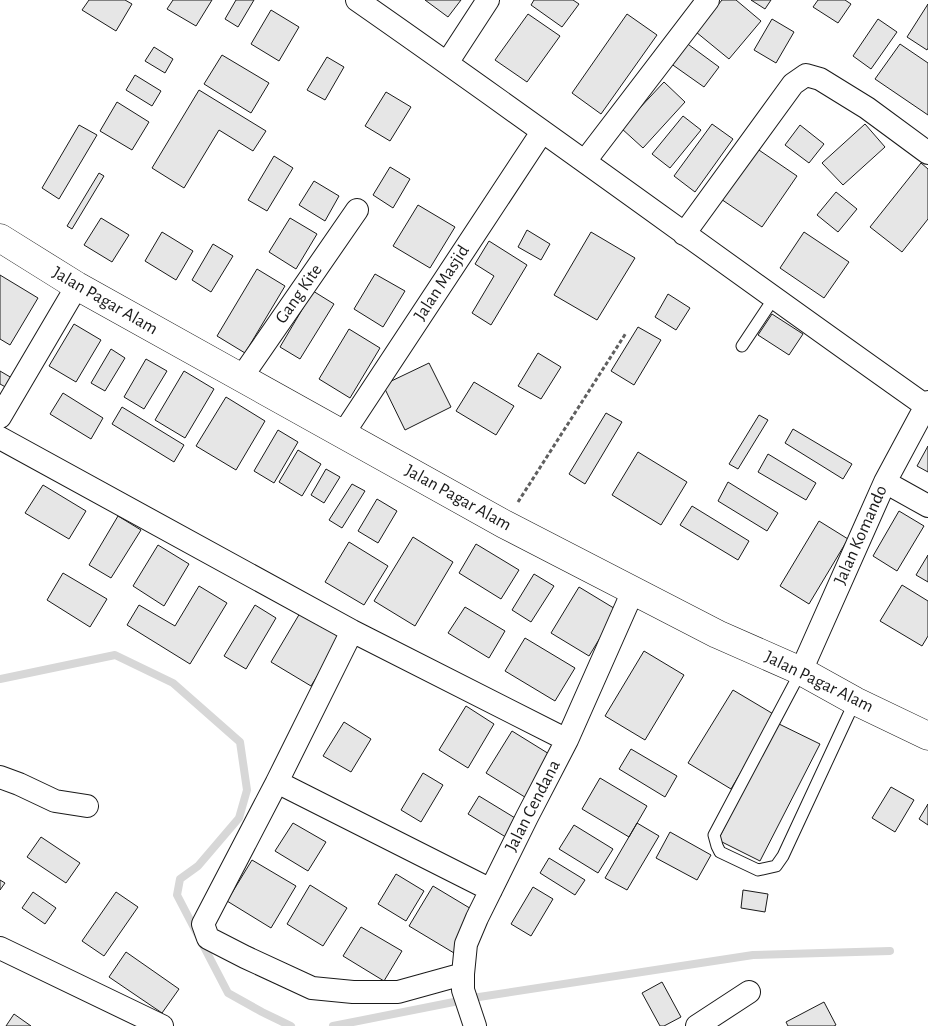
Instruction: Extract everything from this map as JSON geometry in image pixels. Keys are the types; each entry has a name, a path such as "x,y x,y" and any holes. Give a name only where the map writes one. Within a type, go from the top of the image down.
{"street":[{"path":"357,0 774,298 927,404"},
{"path":"446,63 488,0"},
{"path":"584,161 708,0"},
{"path":"684,234 793,84 806,75 820,79 844,93 927,152"},
{"name":"Jalan Masjid","path":"343,434 542,132"},
{"name":"Gang Kite","path":"241,378 357,210"},
{"name":"Jalan Pagar Alam","path":"0,238 77,286 504,524 717,634 801,672 855,701 928,736"},
{"path":"0,417 77,286"},
{"name":"Jalan Komando","path":"801,672 885,482 927,404"},
{"path":"0,438 352,631 567,740"},
{"path":"885,482 928,506"},
{"name":"Jalan Cendana","path":"475,1026 463,982 466,944 527,817 567,740 633,591"},
{"path":"352,631 277,782 203,924 208,938 312,988 353,992 398,992 463,982"},
{"path":"0,777 55,801 87,806"},
{"path":"277,782 491,890"},
{"path":"0,948 162,1026"},
{"path":"697,1026 750,992"}],"lane":[{"path":"742,346 774,298"},
{"path":"801,672 714,835 720,852 758,870 776,866 783,856 855,701"}],"path":[{"path":"504,524 626,333"}],"building":[{"path":"89,0 125,0 132,4 116,31 82,10"},
{"path":"173,0 212,0 196,26 167,9"},
{"path":"236,0 254,0 238,27 225,19"},
{"path":"425,0 461,0 448,17"},
{"path":"534,0 573,0 579,4 562,27 531,5"},
{"path":"722,0 736,0 761,21 729,59 696,32"},
{"path":"751,0 771,0 765,9"},
{"path":"818,0 845,0 851,4 838,23 813,7"},
{"path":"928,4 928,48 927,50 907,37"},
{"path":"271,10 299,27 279,61 251,44"},
{"path":"528,14 560,36 527,82 495,60"},
{"path":"627,14 657,35 601,114 572,93"},
{"path":"772,19 794,32 776,63 754,50"},
{"path":"878,19 897,32 871,69 853,56"},
{"path":"685,42 719,67 704,87 670,63"},
{"path":"900,44 928,63 928,115 875,79"},
{"path":"154,47 173,59 165,73 145,61"},
{"path":"222,55 269,83 251,113 204,84"},
{"path":"327,57 344,67 325,100 307,90"},
{"path":"135,75 161,91 152,106 126,90"},
{"path":"664,82 685,102 643,148 621,128"},
{"path":"199,90 266,131 253,151 219,130 184,188 152,168"},
{"path":"386,92 411,107 390,141 365,126"},
{"path":"117,102 149,122 132,150 100,131"},
{"path":"683,116 701,130 670,168 652,154"},
{"path":"712,124 733,139 695,192 674,176"},
{"path":"865,124 885,147 843,185 822,163"},
{"path":"79,125 97,135 59,199 42,188"},
{"path":"800,125 824,144 809,163 785,145"},
{"path":"753,146 797,176 762,227 718,197"},
{"path":"274,156 293,168 267,211 248,200"},
{"path":"921,163 928,169 928,219 902,252 870,227"},
{"path":"390,167 410,179 393,208 373,195"},
{"path":"99,173 104,176 72,229 67,226"},
{"path":"314,181 339,196 325,221 299,205"},
{"path":"836,192 857,209 838,232 817,215"},
{"path":"418,205 455,227 430,268 393,246"},
{"path":"101,218 129,235 112,262 84,245"},
{"path":"290,218 317,234 296,269 269,252"},
{"path":"527,230 550,244 541,260 518,247"},
{"path":"162,232 193,251 176,280 145,261"},
{"path":"591,232 635,258 597,320 554,295"},
{"path":"804,232 849,262 824,298 780,268"},
{"path":"489,241 527,265 491,325 472,313 494,276 475,264"},
{"path":"213,244 233,256 211,292 192,280"},
{"path":"257,269 285,286 245,353 217,336"},
{"path":"375,274 405,291 383,327 354,309"},
{"path":"0,275 38,298 10,345 0,339"},
{"path":"313,291 334,304 300,359 280,347"},
{"path":"668,294 690,308 676,330 655,317"},
{"path":"772,314 803,334 789,355 758,335"},
{"path":"74,324 101,340 76,382 49,366"},
{"path":"638,327 661,340 634,385 611,371"},
{"path":"349,329 380,348 350,398 319,379"},
{"path":"111,349 125,358 105,391 91,383"},
{"path":"538,353 561,367 541,399 518,386"},
{"path":"146,359 167,371 144,409 124,397"},
{"path":"429,363 451,407 405,430 383,385"},
{"path":"0,371 17,381 11,390 0,384"},
{"path":"184,371 214,389 185,438 155,420"},
{"path":"474,382 514,406 496,435 456,411"},
{"path":"63,393 103,418 91,439 50,414"},
{"path":"226,397 265,421 236,470 196,446"},
{"path":"122,407 184,445 174,462 112,424"},
{"path":"606,413 622,422 585,484 569,474"},
{"path":"759,415 768,420 738,469 729,464"},
{"path":"793,429 852,464 843,479 785,443"},
{"path":"278,430 298,442 274,483 254,471"},
{"path":"928,446 928,472 917,466"},
{"path":"298,450 321,464 302,496 279,482"},
{"path":"638,452 687,482 661,525 612,495"},
{"path":"768,454 816,483 806,500 758,472"},
{"path":"326,469 340,477 324,503 311,495"},
{"path":"728,482 778,513 767,531 718,501"},
{"path":"352,484 365,491 342,528 329,520"},
{"path":"43,485 86,511 69,539 25,513"},
{"path":"377,499 397,511 378,543 358,531"},
{"path":"692,506 749,541 738,560 680,525"},
{"path":"899,511 924,526 897,571 873,556"},
{"path":"118,516 141,530 111,578 89,565"},
{"path":"819,521 848,539 809,604 780,586"},
{"path":"413,537 453,562 415,626 374,601"},
{"path":"349,542 388,566 364,605 325,582"},
{"path":"476,544 519,570 501,599 459,573"},
{"path":"158,545 189,564 164,606 133,586"},
{"path":"928,555 928,582 916,575"},
{"path":"63,573 107,599 90,627 47,600"},
{"path":"534,574 554,586 531,622 512,610"},
{"path":"902,585 928,601 928,636 922,646 880,621"},
{"path":"199,586 227,603 190,664 127,625 139,605 175,626"},
{"path":"579,587 617,610 589,656 551,633"},
{"path":"255,605 276,618 246,669 224,656"},
{"path":"465,607 505,631 489,658 448,633"},
{"path":"300,613 341,638 311,686 271,662"},
{"path":"525,638 575,668 555,701 505,671"},
{"path":"644,651 684,675 645,740 605,716"},
{"path":"733,690 775,715 731,789 688,763"},
{"path":"466,706 494,724 468,768 439,750"},
{"path":"344,722 371,739 351,772 323,756"},
{"path":"777,723 820,744 760,861 718,840"},
{"path":"512,731 554,757 528,799 486,773"},
{"path":"631,749 677,776 665,797 619,769"},
{"path":"423,773 443,785 421,822 401,810"},
{"path":"600,778 647,806 629,837 582,809"},
{"path":"891,787 914,800 895,832 872,818"},
{"path":"479,796 520,821 509,839 468,814"},
{"path":"928,804 928,825 919,819"},
{"path":"293,823 326,842 308,871 275,851"},
{"path":"637,823 659,836 627,890 605,878"},
{"path":"574,825 613,849 598,873 559,849"},
{"path":"670,832 711,855 697,880 656,858"},
{"path":"41,837 80,863 66,883 27,857"},
{"path":"549,858 585,880 575,895 540,873"},
{"path":"252,860 296,886 271,928 227,901"},
{"path":"396,874 424,891 406,921 378,904"},
{"path":"0,880 5,883 0,890"},
{"path":"310,885 347,908 323,946 287,924"},
{"path":"433,886 478,913 454,953 409,926"},
{"path":"533,887 553,899 531,936 511,924"},
{"path":"743,890 768,894 765,912 741,908"},
{"path":"33,892 56,908 45,924 22,908"},
{"path":"116,892 138,907 104,956 82,941"},
{"path":"361,927 402,951 384,981 343,956"},
{"path":"126,952 179,989 162,1013 109,977"},
{"path":"662,982 681,1017 664,1026 660,1026 642,993"},
{"path":"824,1002 836,1025 788,1026 786,1022"},
{"path":"14,1014 31,1026 6,1026"}],"waterway":[{"path":"0,679 115,655 173,683 240,742 247,790 239,818 198,866 180,879 177,895 228,993 291,1026"},
{"path":"333,1026 479,997 753,955 890,951"}]}
